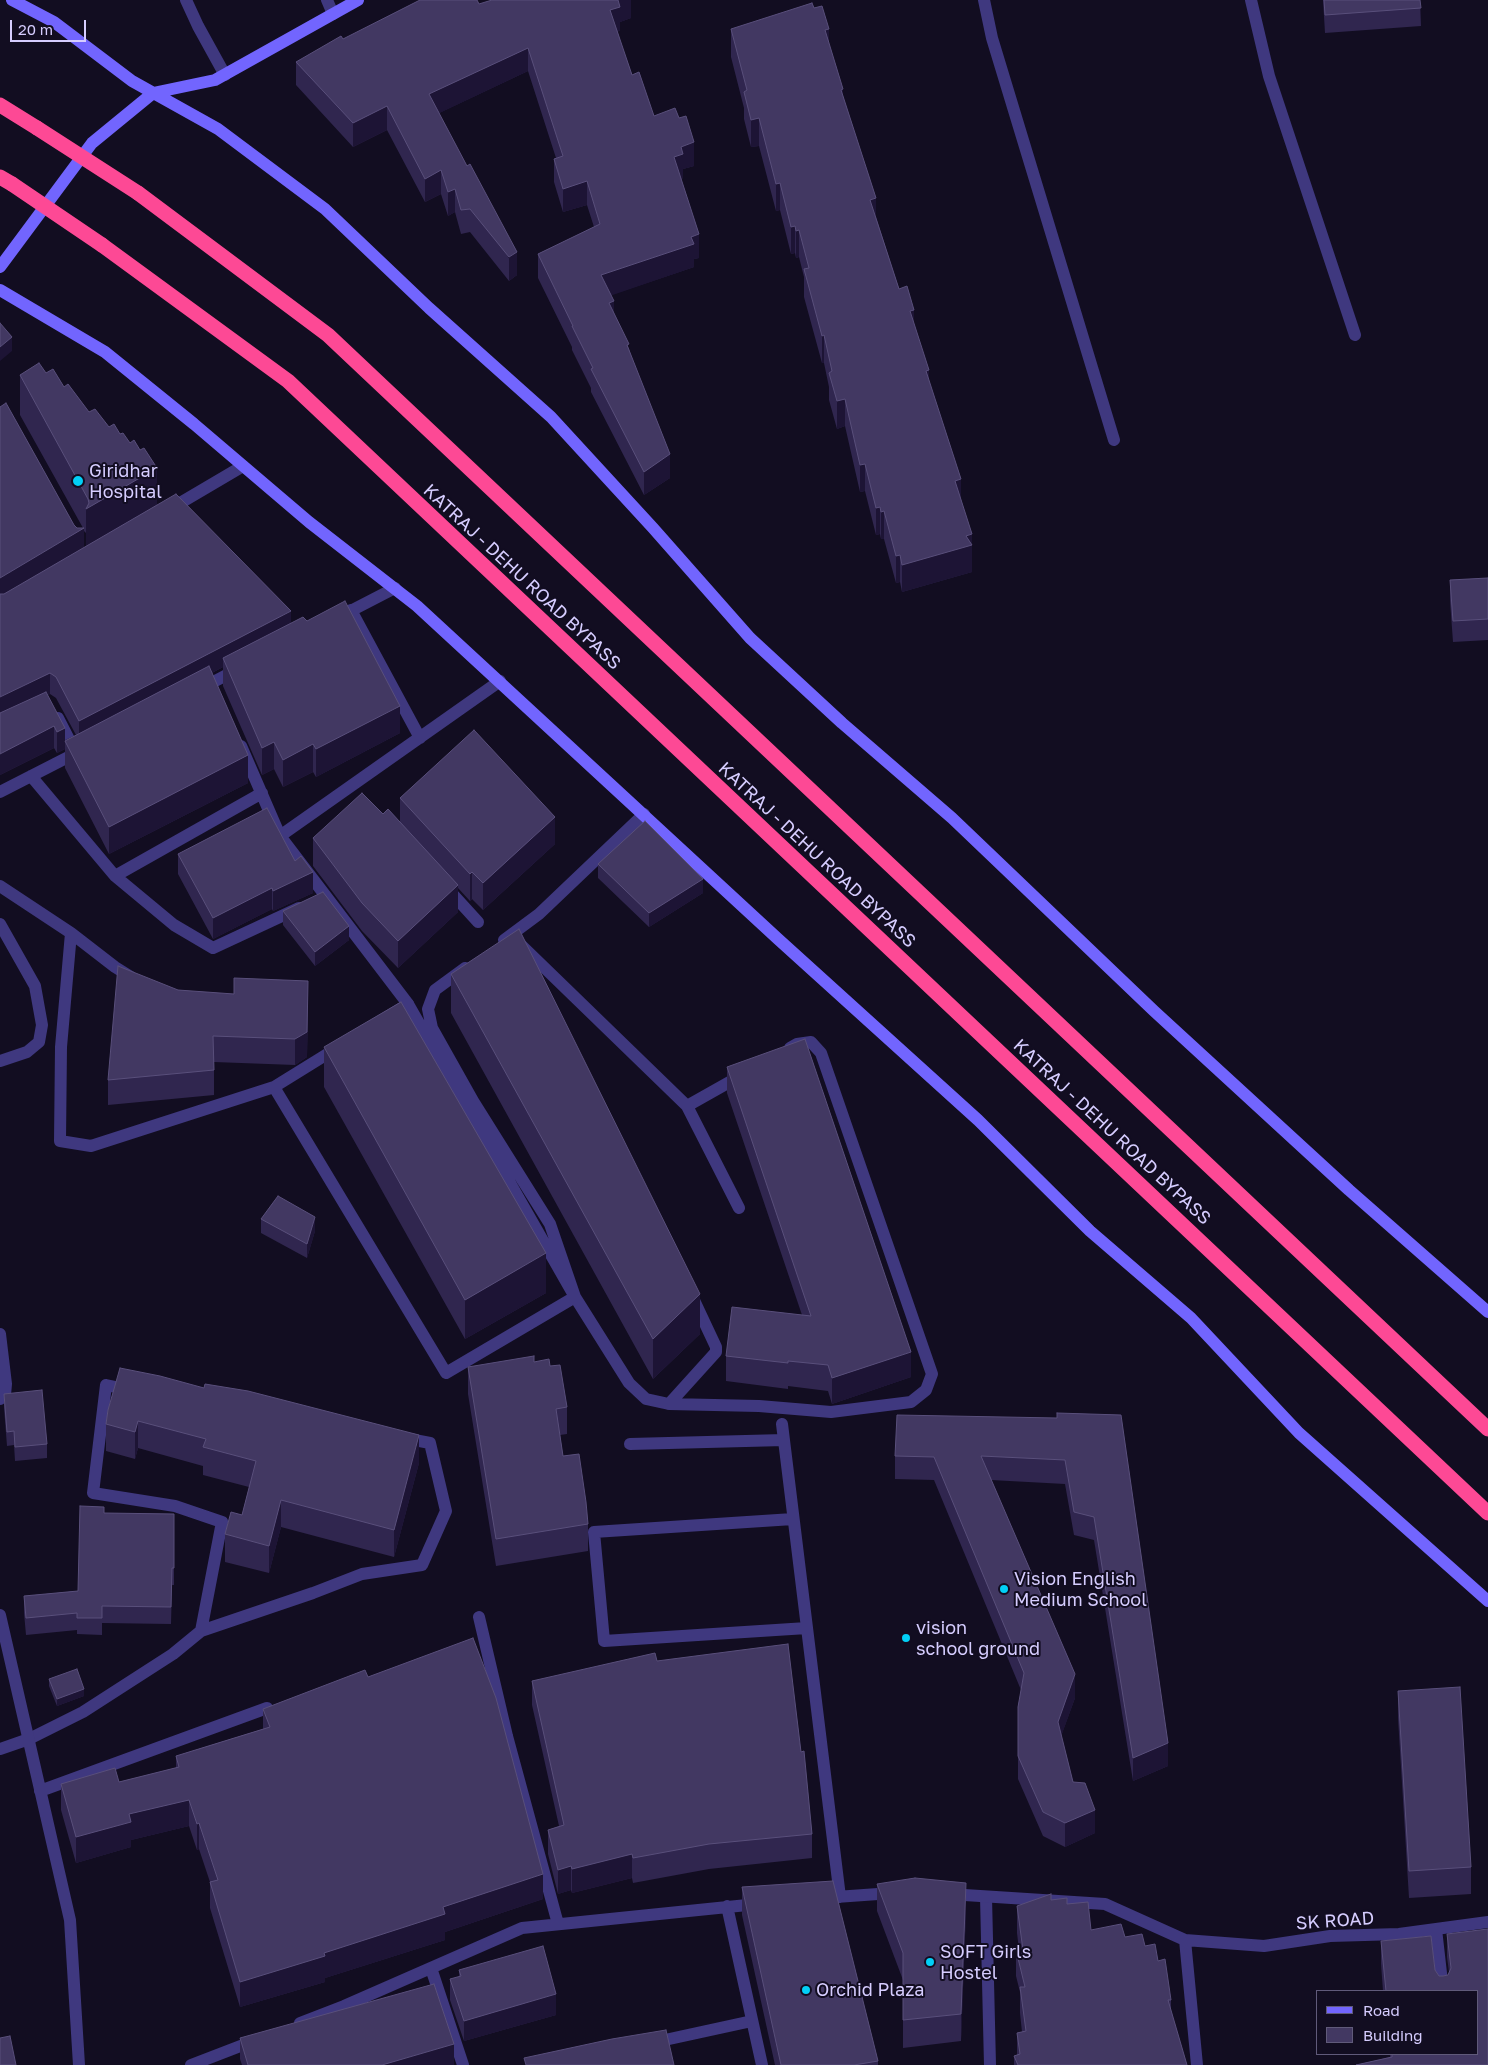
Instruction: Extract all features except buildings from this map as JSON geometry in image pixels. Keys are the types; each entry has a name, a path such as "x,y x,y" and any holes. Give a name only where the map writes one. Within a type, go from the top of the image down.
{"highway":[{"path":"0,105 138,193 328,334 1488,1429"},
{"name":"KATRAJ - DEHU ROAD BYPASS","path":"6,180 102,245 288,381 1488,1513"}],"street":[{"path":"12,0 54,22 132,81 218,129 325,209 429,308 551,417 653,528 750,638 842,723 952,818 1161,1018 1349,1190 1488,1312"},
{"path":"186,0 225,75"},
{"path":"327,0 333,14"},
{"path":"0,267 92,143 153,93 215,80 358,0"},
{"path":"984,0 992,38 1114,440"},
{"path":"1251,0 1270,76 1355,334"},
{"path":"0,290 105,352 309,522 417,606 784,945 978,1120 1090,1231 1191,1318 1299,1433 1488,1601"},
{"path":"158,516 243,466"},
{"path":"326,624 395,588"},
{"path":"351,610 420,738"},
{"path":"188,695 215,686 248,664"},
{"path":"280,836 356,789 420,738 500,681"},
{"path":"54,710 76,753"},
{"path":"236,733 280,836 317,900 408,1004 575,1297 629,1383 646,1399 669,1404 759,1406 831,1412 911,1402 926,1390 932,1374 821,1053 811,1042 797,1044 780,1053"},
{"path":"0,792 93,744"},
{"path":"31,776 115,876 174,925 213,948 317,900"},
{"path":"115,876 262,793"},
{"path":"496,945 539,914 644,814"},
{"path":"438,879 478,922"},
{"path":"0,886 71,934 115,967 140,982"},
{"path":"0,924 35,986 42,1025 39,1042 27,1052 0,1061"},
{"path":"71,934 61,1046 60,1142 91,1146 274,1087 408,1004"},
{"path":"511,935 687,1106 739,1208"},
{"path":"473,962 435,990 428,1009 432,1028 473,1101 550,1224 575,1297"},
{"path":"687,1106 755,1068"},
{"path":"274,1087 446,1373 575,1297"},
{"path":"669,1404 716,1352 716,1347 686,1284"},
{"path":"0,1334 6,1384 5,1395 0,1399"},
{"path":"146,1392 106,1386 93,1493 175,1506 222,1522 201,1631"},
{"path":"782,1424 840,1897"},
{"path":"0,1749 29,1739 83,1712 173,1654 201,1631 313,1593 362,1574 422,1565 446,1512 430,1443 391,1436"},
{"path":"630,1444 784,1440"},
{"path":"793,1520 594,1532 604,1641 807,1628"},
{"path":"0,1615 70,1920 79,2065"},
{"path":"479,1617 507,1736 558,1924"},
{"path":"40,1790 267,1708"},
{"path":"812,1899 904,1892"},
{"name":"SK ROAD","path":"940,1894 1105,1904 1185,1940 1264,1946 1330,1936 1399,1934 1488,1922"},
{"path":"986,1897 990,2065"},
{"path":"290,2027 522,1928 774,1902"},
{"path":"727,1906 762,2065"},
{"path":"1436,1929 1443,1990"},
{"path":"1185,1940 1197,2065"},
{"path":"431,1968 463,2065"},
{"path":"640,2045 752,2021"},
{"path":"191,2065 272,2034"}],"place":[{"name":"Giridhar Hospital","path":"78,481"},
{"name":"Vision English Medium School","path":"1004,1589"},
{"name":"vision school ground","path":"906,1638"},
{"name":"SOFT Girls Hostel","path":"930,1962"},
{"name":"Orchid Plaza","path":"806,1990"}]}
